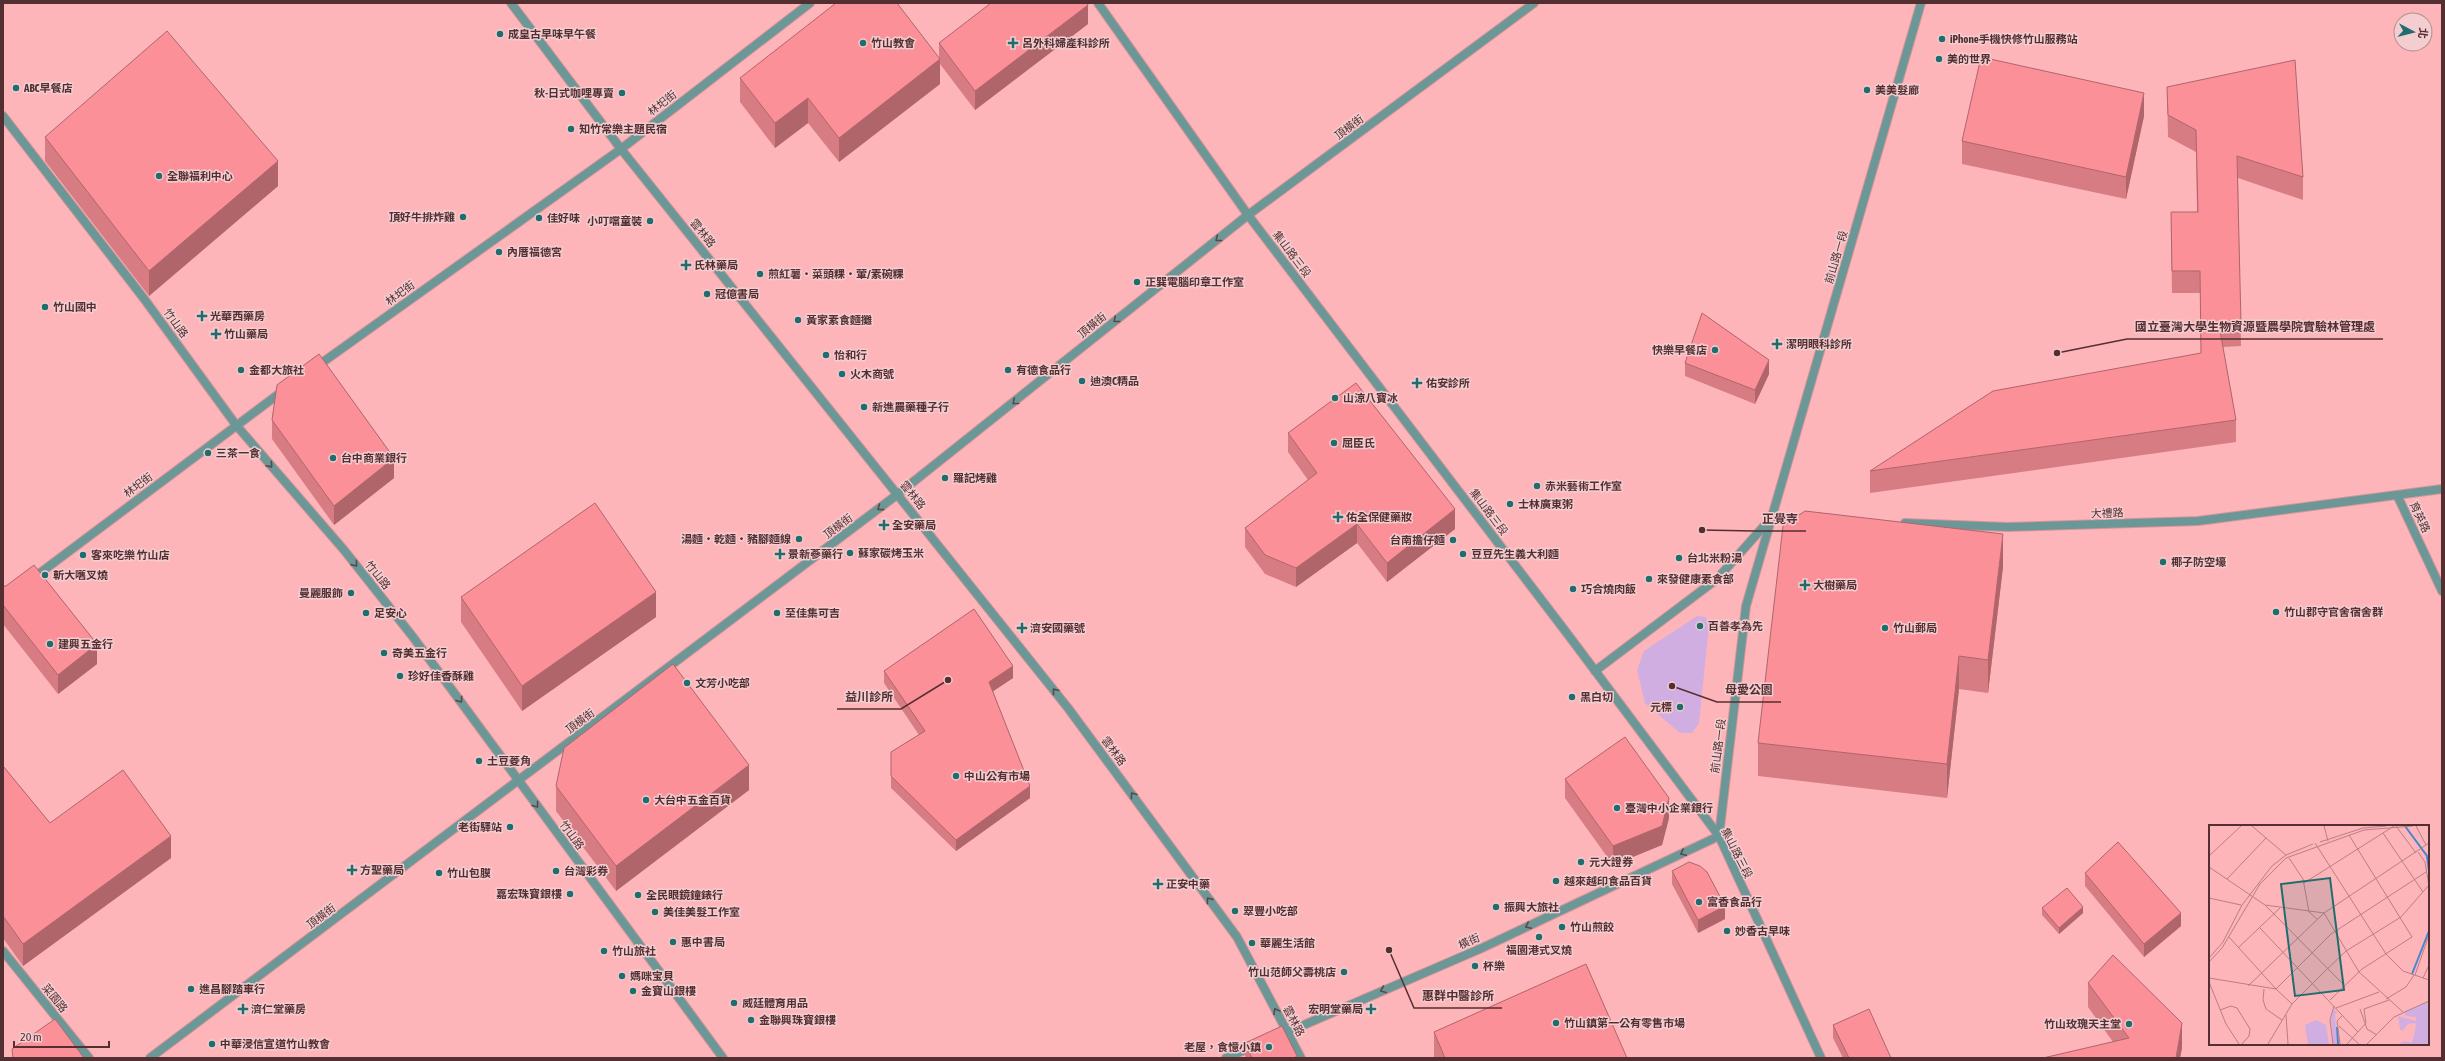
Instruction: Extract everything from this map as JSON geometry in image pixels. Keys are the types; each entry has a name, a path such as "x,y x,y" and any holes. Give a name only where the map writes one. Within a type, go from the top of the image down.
{"street":[{"name":"雲林路","path":"511,3 621,149 1068,708 1237,937 1301,1058"},
{"name":"林圯街","path":"306,374 621,149 810,3"},
{"name":"集山路三段","path":"1098,3 1248,215 1719,836 1821,1058"},
{"name":"頂橫街","path":"150,1058 898,494 1248,215 1534,3"},
{"name":"前山路一段","path":"1719,836 1746,606 1921,3"},
{"name":"竹山路","path":"3,116 145,300 236,425 344,550 413,637 723,1058"},
{"name":"林圯街","path":"22,586 294,383"},
{"name":"大禮路","path":"1897,523 2007,527 2198,520 2398,497 2442,489"},
{"name":"育英路","path":"2398,497 2442,591"},
{"name":"前山路一段","path":"1595,671 1717,579 1772,517"},
{"path":"1772,517 1811,519"},
{"name":"橫街","path":"1226,1058 1482,948 1719,836"},
{"name":"菜園路","path":"3,951 89,1058"}],"shaded area":[{"path":"1697,616 1706,617 1709,626 1699,723 1692,733 1680,733 1645,703 1637,670 1644,651"}],"building":[{"name":"竹山教會","path":"836,3 897,3 940,59 839,138 808,98 775,123 740,78"},
{"name":"呂外科婦產科診所","path":"991,3 1087,3 1088,5 975,91 939,43"},
{"name":"全聯福利中心","path":"167,31 278,161 149,271 45,137"},
{"path":"1981,57 2144,93 2126,177 1962,141"},
{"path":"2295,60 2303,177 2237,156 2241,324 2219,325 2236,420 1870,471 1993,391 2201,353 2200,271 2172,271 2171,212 2198,212 2196,130 2168,115 2167,87"},
{"name":"快樂早餐店","path":"1702,313 1769,360 1755,390 1685,363"},
{"name":"台中商業銀行","path":"319,354 394,458 334,506 272,420 277,385"},
{"path":"1356,383 1455,509 1387,563 1357,524 1296,568 1265,555 1245,528 1317,473 1288,433"},
{"path":"595,503 656,592 522,686 461,597"},
{"name":"竹山郵局","path":"1805,511 2003,534 1988,660 1959,656 1947,764 1758,743 1783,526"},
{"name":"建興五金行","path":"34,565 97,644 58,675 3,605 3,586 6,586"},
{"path":"974,609 1013,666 989,682 1030,786 956,840 891,776 891,752 925,731 884,671"},
{"name":"大台中五金百貨","path":"673,664 749,765 616,866 556,786 564,748"},
{"name":"臺灣中小企業銀行","path":"1625,737 1669,798 1662,826 1613,846 1565,779"},
{"path":"3,766 50,823 123,770 171,836 23,944 3,916"},
{"path":"2118,842 2181,913 2144,944 2085,873"},
{"name":"富香食品行","path":"1689,862 1700,866 1707,872 1725,906 1698,920 1672,871"},
{"path":"2067,888 2083,907 2059,928 2042,908"},
{"path":"2113,955 2182,1023 2176,1058 2043,1058 2129,1038 2088,983"},
{"path":"1586,964 1627,1058 1445,1058 1434,1032"},
{"path":"1869,1009 1891,1058 1849,1058 1833,1025"},
{"path":"55,1019 84,1058 13,1058 12,1049"},
{"name":"老屋，食憶小鎮","path":"1282,1026 1297,1056 1294,1058 1252,1058 1245,1043"}],"place":[{"name":"成皇古早味早午餐","path":"500,34"},
{"name":"iPhone手機快修竹山服務站","path":"1942,39"},
{"name":"竹山教會","path":"863,43"},
{"name":"呂外科婦產科診所","path":"1013,43"},
{"name":"美的世界","path":"1939,59"},
{"name":"ABC早餐店","path":"16,88"},
{"name":"美美髮廊","path":"1867,90"},
{"name":"秋-日式咖哩專賣","path":"622,93"},
{"name":"知竹常樂主題民宿","path":"571,129"},
{"name":"全聯福利中心","path":"159,176"},
{"name":"頂好牛排炸雞","path":"463,217"},
{"name":"佳好味","path":"539,218"},
{"name":"小叮噹童裝","path":"650,221"},
{"name":"內厝福德宮","path":"499,252"},
{"name":"氏林藥局","path":"686,265"},
{"name":"煎紅薯‧菜頭粿‧葷/素碗粿","path":"760,274"},
{"name":"正巽電腦印章工作室","path":"1137,282"},
{"name":"冠億書局","path":"707,294"},
{"name":"竹山國中","path":"45,307"},
{"name":"光華西藥房","path":"202,316"},
{"name":"黃家素食麵攤","path":"798,320"},
{"name":"竹山藥局","path":"216,334"},
{"name":"潔明眼科診所","path":"1777,344"},
{"name":"快樂早餐店","path":"1715,350"},
{"name":"國立臺灣大學生物資源暨農學院實驗林管理處","path":"2057,353"},
{"name":"怡和行","path":"826,355"},
{"name":"金都大旅社","path":"241,370"},
{"name":"有德食品行","path":"1008,370"},
{"name":"火木商號","path":"842,374"},
{"name":"迪澳C精品","path":"1082,381"},
{"name":"佑安診所","path":"1417,383"},
{"name":"山涼八寶冰","path":"1335,398"},
{"name":"新進農藥種子行","path":"864,407"},
{"name":"屈臣氏","path":"1334,443"},
{"name":"三茶一食","path":"208,453"},
{"name":"台中商業銀行","path":"333,458"},
{"name":"羅記烤雞","path":"945,478"},
{"name":"赤米藝術工作室","path":"1537,486"},
{"name":"士林廣東粥","path":"1510,504"},
{"name":"佑全保健藥妝","path":"1338,517"},
{"name":"全安藥局","path":"884,525"},
{"name":"正覺寺","path":"1702,530"},
{"name":"湯麵‧乾麵‧豬腳麵線","path":"799,539"},
{"name":"台南擔仔麵","path":"1453,540"},
{"name":"蘇家碳烤玉米","path":"850,553"},
{"name":"景新蔘藥行","path":"780,554"},
{"name":"豆豆先生義大利麵","path":"1463,554"},
{"name":"客來吃樂 竹山店","path":"83,555"},
{"name":"台北米粉湯","path":"1679,558"},
{"name":"椰子防空壕","path":"2163,562"},
{"name":"斬大嚿叉燒","path":"45,575"},
{"name":"來發健康素食部","path":"1649,579"},
{"name":"大樹藥局","path":"1805,585"},
{"name":"巧合燒肉飯","path":"1573,589"},
{"name":"曼麗服飾","path":"351,593"},
{"name":"竹山郡守官舍宿舍群","path":"2276,612"},
{"name":"足安心","path":"366,613"},
{"name":"至佳集可吉","path":"777,613"},
{"name":"百善孝為先","path":"1700,626"},
{"name":"濟安國藥號","path":"1022,628"},
{"name":"竹山郵局","path":"1885,628"},
{"name":"建興五金行","path":"50,644"},
{"name":"奇美五金行","path":"384,653"},
{"name":"珍好佳香酥雞","path":"400,676"},
{"name":"益川診所","path":"948,680"},
{"name":"文芳小吃部","path":"687,683"},
{"name":"母愛公園","path":"1672,686"},
{"name":"黑白切","path":"1572,697"},
{"name":"元標","path":"1680,707"},
{"name":"土豆菱角","path":"479,761"},
{"name":"中山公有市場","path":"956,776"},
{"name":"大台中五金百貨","path":"646,800"},
{"name":"臺灣中小企業銀行","path":"1617,808"},
{"name":"老街驛站","path":"510,827"},
{"name":"元大證券","path":"1581,862"},
{"name":"方聖藥局","path":"352,870"},
{"name":"台灣彩券","path":"556,871"},
{"name":"竹山包膜","path":"439,873"},
{"name":"越來越印食品百貨","path":"1556,881"},
{"name":"正安中藥","path":"1158,884"},
{"name":"嘉宏珠寶銀樓","path":"570,894"},
{"name":"全民眼鏡鐘錶行","path":"638,895"},
{"name":"富香食品行","path":"1699,902"},
{"name":"振興大旅社","path":"1496,907"},
{"name":"翠豐小吃部","path":"1235,911"},
{"name":"美佳美髮工作室","path":"655,912"},
{"name":"竹山煎餃","path":"1562,927"},
{"name":"妙香古早味","path":"1727,931"},
{"name":"福園港式叉燒","path":"1539,937"},
{"name":"惠中書局","path":"673,942"},
{"name":"華麗生活館","path":"1252,943"},
{"name":"惠群中醫診所","path":"1389,950"},
{"name":"竹山旅社","path":"604,951"},
{"name":"杯樂","path":"1475,966"},
{"name":"竹山范師父壽桃店","path":"1344,972"},
{"name":"媽咪宝貝","path":"622,976"},
{"name":"進昌腳踏車行","path":"191,989"},
{"name":"金寶山銀樓","path":"633,991"},
{"name":"威廷體育用品","path":"734,1003"},
{"name":"濟仁堂藥房","path":"243,1009"},
{"name":"宏明堂藥局","path":"1371,1009"},
{"name":"金聯興珠寶銀樓","path":"751,1020"},
{"name":"竹山鎮第一公有零售市場","path":"1556,1023"},
{"name":"竹山玫瑰天主堂","path":"2129,1024"},
{"name":"中華浸信宣道竹山教會","path":"212,1044"},
{"name":"老屋，食憶小鎮","path":"1269,1047"}]}
